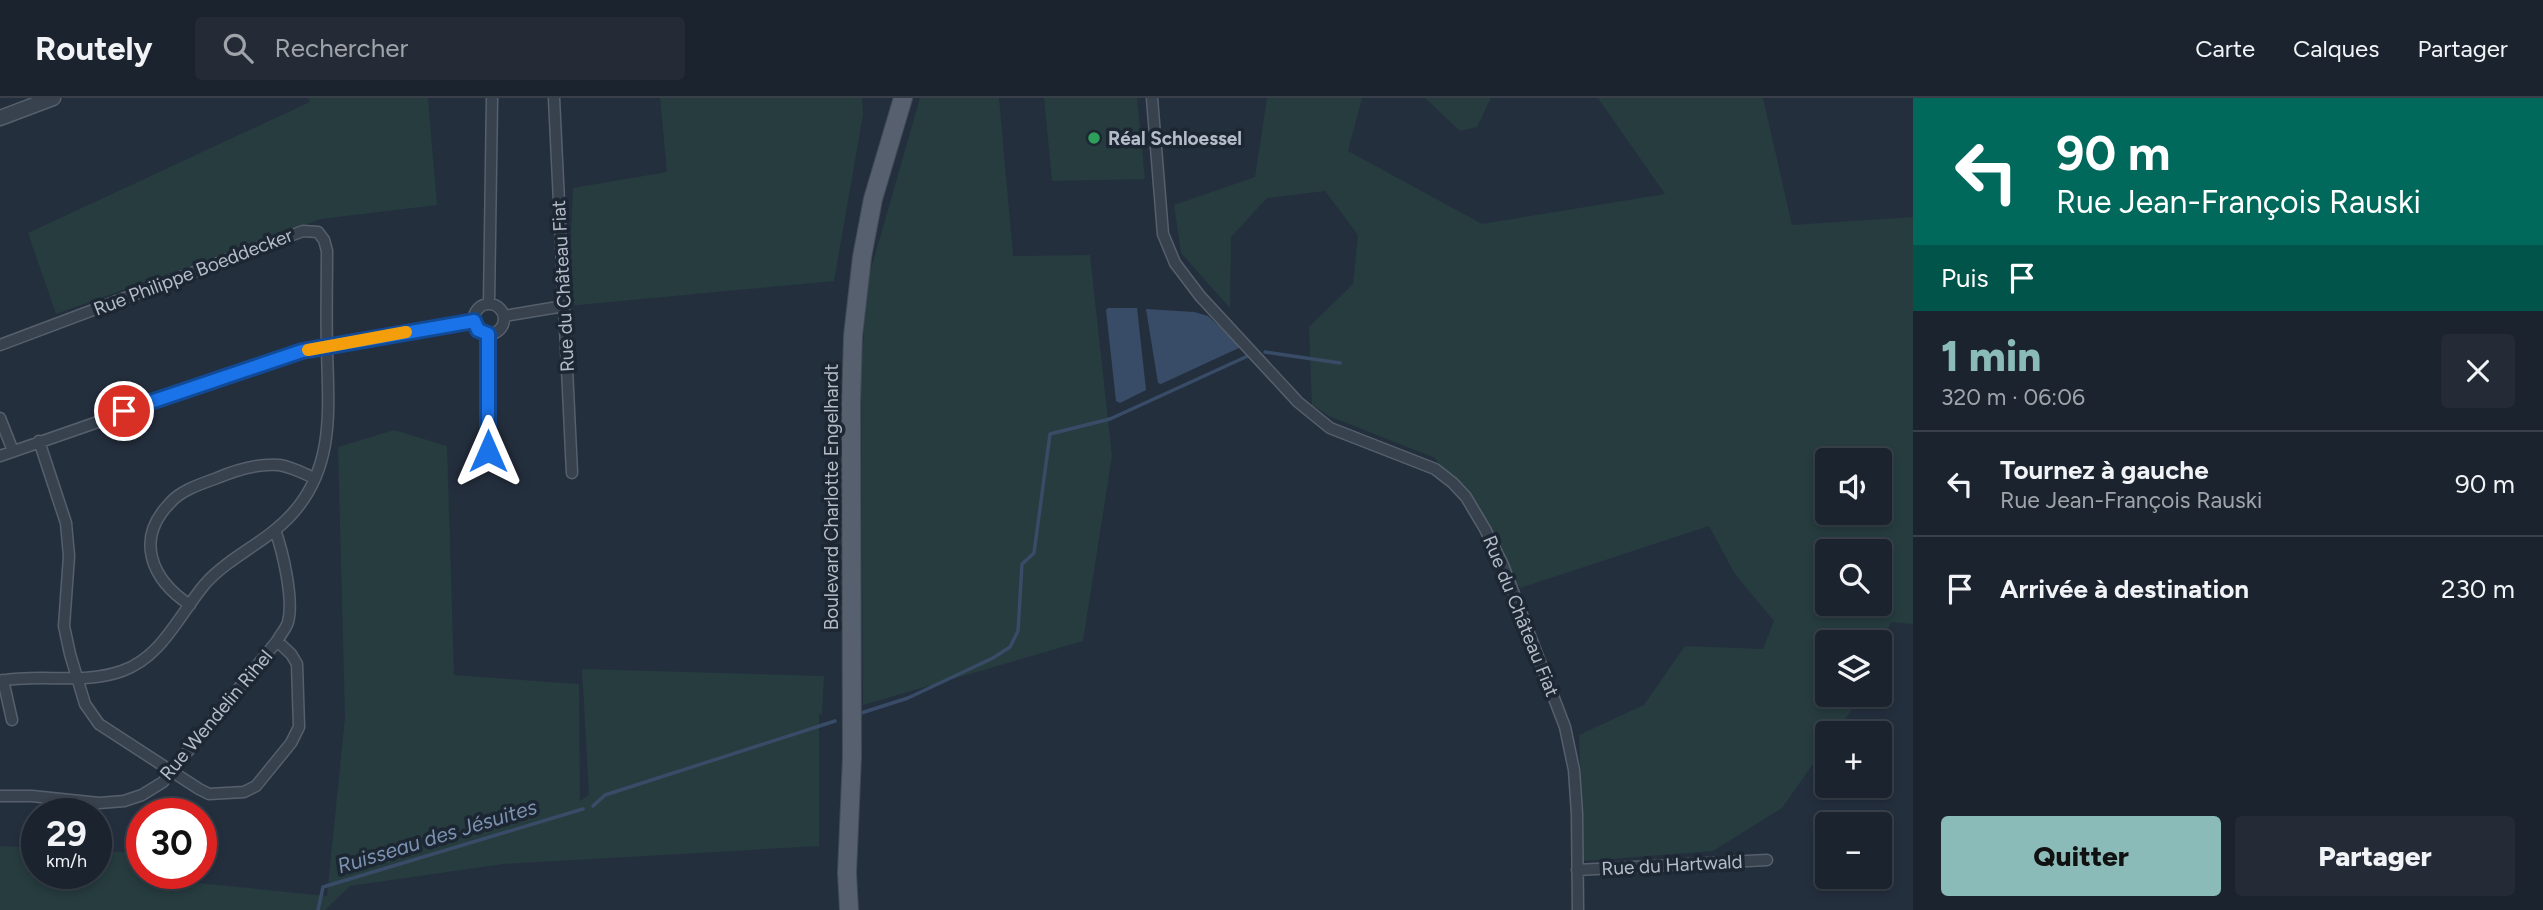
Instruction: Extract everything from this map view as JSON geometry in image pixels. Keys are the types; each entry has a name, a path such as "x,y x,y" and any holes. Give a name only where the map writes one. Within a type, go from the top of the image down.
{"main road":[{"name":"Boulevard Charlotte Engelhardt","path":"848,907 852,757 853,335 862,257 873,199 903,98"}],"street":[{"path":"0,118 52,98"},
{"path":"489,304 492,98"},
{"name":"Rue du Château Fiat","path":"554,98 572,473"},
{"name":"Rue du Château Fiat","path":"1152,98 1163,234 1175,263 1200,296 1298,402 1330,428 1435,468 1466,497 1485,529 1503,565 1565,727 1574,770 1578,910"},
{"name":"Rue Philippe Boeddecker","path":"0,345 309,230 321,234 326,247 327,345"},
{"path":"489,304 501,309 504,316 500,329 488,334 478,330 474,321 476,311 489,304"},
{"path":"504,316 564,306"},
{"path":"0,456 238,372 327,345 474,321"},
{"path":"488,334 488,451"},
{"path":"12,720 2,681 100,677 124,671 145,659 164,641 206,584 226,564 293,514 322,460 329,425 327,345"},
{"path":"0,418 13,451"},
{"path":"39,441 66,523 69,556 64,625 70,654 85,704 99,724 209,794 244,793 256,786 291,743 299,727 297,664 277,641"},
{"path":"190,605 176,596 159,579 153,563 151,541 157,520 171,501 230,472 260,465 280,465 314,478"},
{"name":"Rue Wendelin Rihel","path":"0,796 32,796 99,803 124,802 163,782 277,641 287,624 290,611 284,554 275,530"},
{"name":"Rue du Hartwald","path":"1577,870 1766,860"}],"green space":[{"path":"308,98 428,98 437,205 321,219 56,314 28,233 310,102"},
{"path":"660,98 862,98 863,115 834,281 568,306 573,188 667,172"},
{"path":"920,98 999,98 1013,256 1090,255 1112,456 1083,641 863,705 861,370 868,279"},
{"name":"Réal Schloessel","path":"1044,98 1137,98 1145,179 1052,181"},
{"path":"1267,98 1362,98 1348,151 1482,224 1665,194 1598,98 1763,98 1792,225 1913,217 1913,624 1891,622 1888,630 1815,630 1815,707 1853,707 1844,721 1815,721 1815,761 1782,808 1713,851 1584,861 1579,735 1644,705 1685,646 1763,649 1774,621 1735,574 1709,526 1520,588 1435,458 1329,416 1312,405 1309,327 1353,284 1358,235 1325,191 1267,198 1231,237 1230,308 1181,253 1174,205 1255,177"},
{"path":"1425,98 1491,98 1477,127 1460,131"},
{"path":"394,430 447,446 454,675 579,684 580,801 589,795 582,669 824,676 822,714 819,715 819,846 503,864 350,886 325,910 0,910 0,846 21,847 21,889 112,889 112,852 126,852 126,889 217,889 217,885 327,896 345,717 338,447"}],"water":[{"path":"1137,308 1146,390 1120,403 1116,401 1106,310"},
{"path":"1146,309 1194,312 1208,316 1241,347 1161,384 1158,383"}],"waterway":[{"path":"1265,352 1340,363"},
{"name":"Ruisseau des Jésuites","path":"858,714 908,698 993,658 1010,647 1018,631 1022,564 1034,553 1050,434 1110,419 1250,355"},
{"name":"Ruisseau des Jésuites","path":"593,806 605,795 835,721"},
{"name":"Ruisseau des Jésuites","path":"318,910 323,887 583,809"}],"slow traffic":[{"path":"308,350 406,332"}],"place":[{"name":"Réal Schloessel","path":"1094,138"}],"route":[{"path":"124,411 302,351 474,321 478,330 488,334 488,451"}]}
